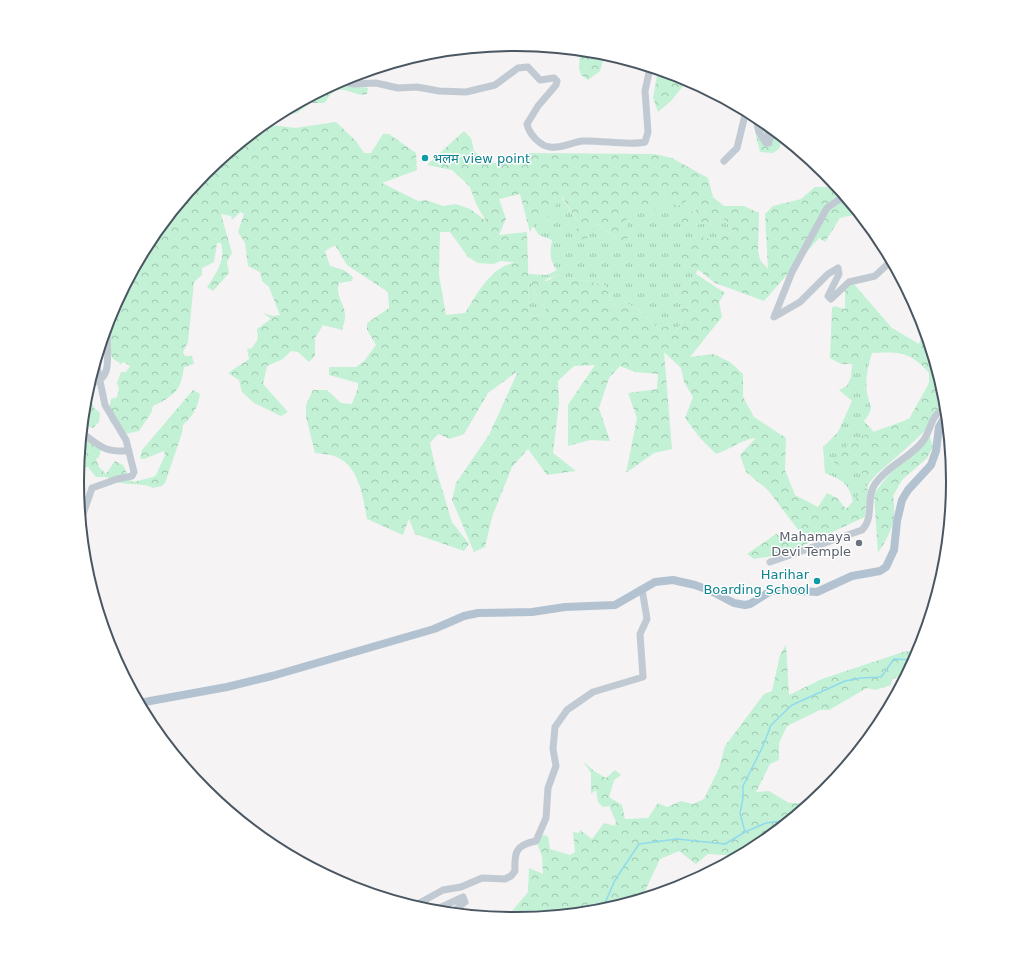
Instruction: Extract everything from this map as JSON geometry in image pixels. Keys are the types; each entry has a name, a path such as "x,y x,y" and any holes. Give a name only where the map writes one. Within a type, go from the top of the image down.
{"main road":[{"path":"145,701 227,688 434,629 464,616 478,613 532,612 565,607 609,606 619,603 655,582 673,580 711,591 734,603 745,605 750,604 771,591 783,590 817,592 852,576 880,571 886,566 894,550 897,521 902,500 908,490 930,465 936,452 939,427 942,423"}],"street":[{"path":"350,84 376,83 398,88 417,87 439,91 466,92 498,84 518,68 528,67 540,80 554,78 557,81 556,85 538,106 528,124 529,131 534,137 547,146 554,148 583,141 645,142 648,132 646,91 649,73"},
{"path":"724,161 737,148 744,118"},
{"path":"758,127 759,132 766,143 769,143 768,134"},
{"path":"840,199 827,208 792,272 774,317 800,302 828,274 838,268 839,274 828,296 831,299 849,282 875,276 887,265"},
{"path":"97,381 100,379 108,362 108,340"},
{"path":"85,509 92,488 117,479 132,476 134,466 126,440 105,405 98,372"},
{"path":"770,562 862,530 868,521 870,496 875,484 923,441 935,417 940,413"},
{"path":"87,436 104,448 112,451 129,451"},
{"path":"422,902 443,890 461,887 482,878 505,878 511,876 515,871 515,856 519,847 526,843 536,841 546,818 548,788 556,766 553,749 555,727 567,710 593,692 643,677 640,634 647,619 642,589"},
{"path":"444,906 463,897 465,902 458,908"}],"green space":[{"path":"580,56 603,60 600,71 588,80 581,75 579,68"},
{"path":"657,75 684,86 671,101 658,112 653,98"},
{"path":"348,85 368,88 367,94 362,95 344,90 335,91 324,103 311,103 325,95"},
{"path":"308,104 297,113 293,113"},
{"path":"336,122 356,141 364,153 371,153 383,134 389,134 416,153 417,170 382,183 418,201 426,200 443,206 456,204 470,209 486,221 476,204 470,187 464,181 452,170 427,165 464,131 471,138 474,151 488,163 529,163 529,153 654,154 672,158 708,178 713,197 724,206 744,206 759,213 758,251 760,260 768,269 765,214 773,206 801,199 815,187 829,187 853,215 840,218 825,242 819,238 764,301 715,283 700,271 675,262 700,237 716,240 733,231 724,219 695,225 675,222 676,215 696,211 693,197 677,207 666,196 657,210 644,209 635,206 626,213 628,238 620,241 596,223 585,242 576,233 578,222 562,197 546,218 538,216 530,232 520,194 499,199 506,219 499,235 527,232 528,264 529,315 538,316 546,309 531,286 532,277 547,281 557,275 605,285 613,305 624,309 624,302 636,308 659,329 669,325 675,333 683,320 675,310 685,303 675,294 696,274 725,293 719,302 722,317 690,357 713,354 730,362 743,374 743,397 754,417 786,438 785,470 795,495 818,507 827,493 837,498 846,509 868,485 865,517 784,554 754,559 747,554 776,534 790,542 802,535 768,490 746,472 740,455 756,438 745,441 716,454 700,438 685,418 693,397 684,382 681,368 664,352 672,449 654,453 626,473 637,418 628,393 657,389 658,374 635,372 620,366 609,378 599,408 610,441 590,440 568,446 568,405 595,365 574,366 558,381 559,403 553,453 576,471 547,475 528,449 512,467 492,517 485,547 474,552 452,500 456,483 489,435 518,371 488,393 464,434 450,439 438,434 430,443 435,466 452,522 469,544 464,551 415,534 409,519 403,535 367,519 364,501 358,482 349,466 334,456 315,453 306,417 306,405 313,390 327,390 341,403 352,404 358,388 358,383 329,375 329,367 356,367 364,361 376,345 367,330 367,323 389,308 388,292 347,265 335,245 325,251 330,266 344,270 353,277 352,281 339,283 338,287 345,316 342,330 323,325 315,338 315,356 309,362 298,352 291,351 283,359 267,366 263,384 288,412 281,416 254,403 242,392 239,380 228,373 249,359 247,349 252,348 258,339 257,329 271,319 263,313 273,316 280,315 269,287 262,281 260,272 248,266 245,243 238,232 244,214 240,212 232,220 231,216 221,214 232,253 227,262 229,273 213,291 207,287 217,272 221,261 221,243 217,243 214,262 202,268 202,275 194,282 188,342 183,352 185,356 192,356 194,364 184,367 181,382 175,392 171,396 153,406 151,413 139,431 125,434 110,422 109,411 111,399 117,397 119,389 117,383 121,372 126,372 130,366 124,362 119,365 120,363 113,359 108,348 109,338 122,306 142,266 173,219 191,198 231,158 274,125 295,128","holes":["440,232 450,232 468,257 478,263 493,264 501,261 517,263 505,266 490,277 465,313 446,315 439,275"]},
{"path":"753,124 781,143 779,149 773,153 760,152"},
{"path":"667,196 693,196 696,211 676,215 695,225 724,219 733,231 676,262 697,270 696,274 675,294 685,303 683,320 675,333 659,329 636,308 624,302 624,309 613,305 605,285 557,275 531,286 546,309 538,316 529,315 528,274 547,275 557,270 551,256 552,240 539,235 532,225 538,216 546,217 561,197 578,222 596,223 620,241 626,213 635,205 644,209"},
{"path":"853,283 892,328 919,344 921,338 931,370 940,413 925,431 876,475 857,473 834,463 851,440 909,419 929,383 929,373 914,359 900,353 864,353 859,364 841,364 830,358 832,308 834,306 845,309 845,290"},
{"path":"864,353 872,353 866,383 871,409 864,421 874,432 851,440 857,473 876,475 853,502 847,486 840,480 825,473 823,447 838,432 852,401 839,390 847,386 851,377 852,364 859,364"},
{"path":"193,390 200,394 198,403 192,415 183,425 182,433 165,483 162,486 153,488 118,482 107,477 96,477 88,467 85,467 86,440 101,449 99,457 96,459 99,467 106,474 115,461 123,465 130,480 133,482 153,477 156,475 165,455 164,451 144,459 140,458 142,450"},
{"path":"92,403 94,408 100,413 99,422 93,428 88,426"},
{"path":"929,434 933,447 927,458 902,480 893,496 894,512 892,526 890,533 878,553 874,494 885,479"},
{"path":"786,645 789,695 822,679 903,652 911,651 898,677 892,679 891,685 875,690 867,688 829,710 820,710 787,726 779,743 779,760 770,764 756,792 769,791 789,803 801,803 777,823 754,839 728,855 708,854 696,864 679,851 660,859 645,891 599,904 543,911 511,912 528,892 529,868 543,874 542,856 536,841 542,835 548,836 550,849 570,855 575,852 573,832 579,833 580,830 592,839 604,823 615,826 616,822 609,806 603,807 598,802 596,790 591,794 591,773 583,761 594,771 606,778 615,770 621,775 614,780 609,797 622,805 625,819 648,818 658,803 667,807 681,801 693,804 704,799 719,768 725,746 764,694 772,691 780,655"}],"waterway":[{"path":"605,902 615,880 639,844 677,839 725,844 745,832 740,813 743,798 743,786 763,746 771,725 792,705 845,681 861,678 881,677 894,659 907,660"},
{"path":"745,832 766,823 779,821"}],"place":[{"name":"भलम view point","path":"425,158"},
{"name":"Mahamaya Devi Temple","path":"859,543"},
{"name":"Harihar Boarding School","path":"817,581"}]}
